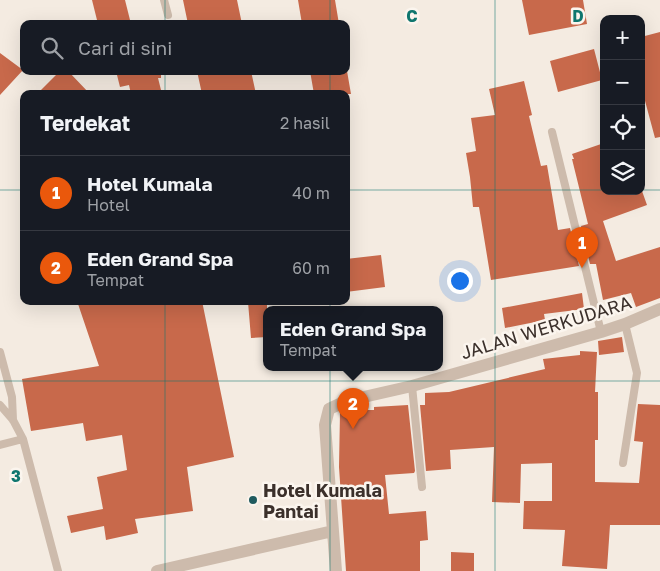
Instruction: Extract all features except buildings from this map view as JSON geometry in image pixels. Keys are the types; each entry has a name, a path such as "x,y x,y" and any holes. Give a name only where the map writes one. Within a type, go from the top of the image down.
{"street":[{"name":"JALAN WERKUDARA","path":"336,571 325,425 329,410 346,401 412,386 601,332 660,309"},
{"path":"157,571 333,531"}],"lane":[{"path":"164,0 168,15"},
{"path":"552,132 601,332"},
{"path":"623,463 637,372 625,324"},
{"path":"0,352 12,397 13,420"},
{"path":"412,386 422,487"},
{"path":"0,405 13,420 23,439 58,571"},
{"path":"0,445 23,439"}],"place":[{"name":"Hotel Kumala","path":"582,268"},
{"name":"Eden Grand Spa","path":"353,429"},
{"name":"Hotel Kumala Pantai","path":"253,500"}]}
